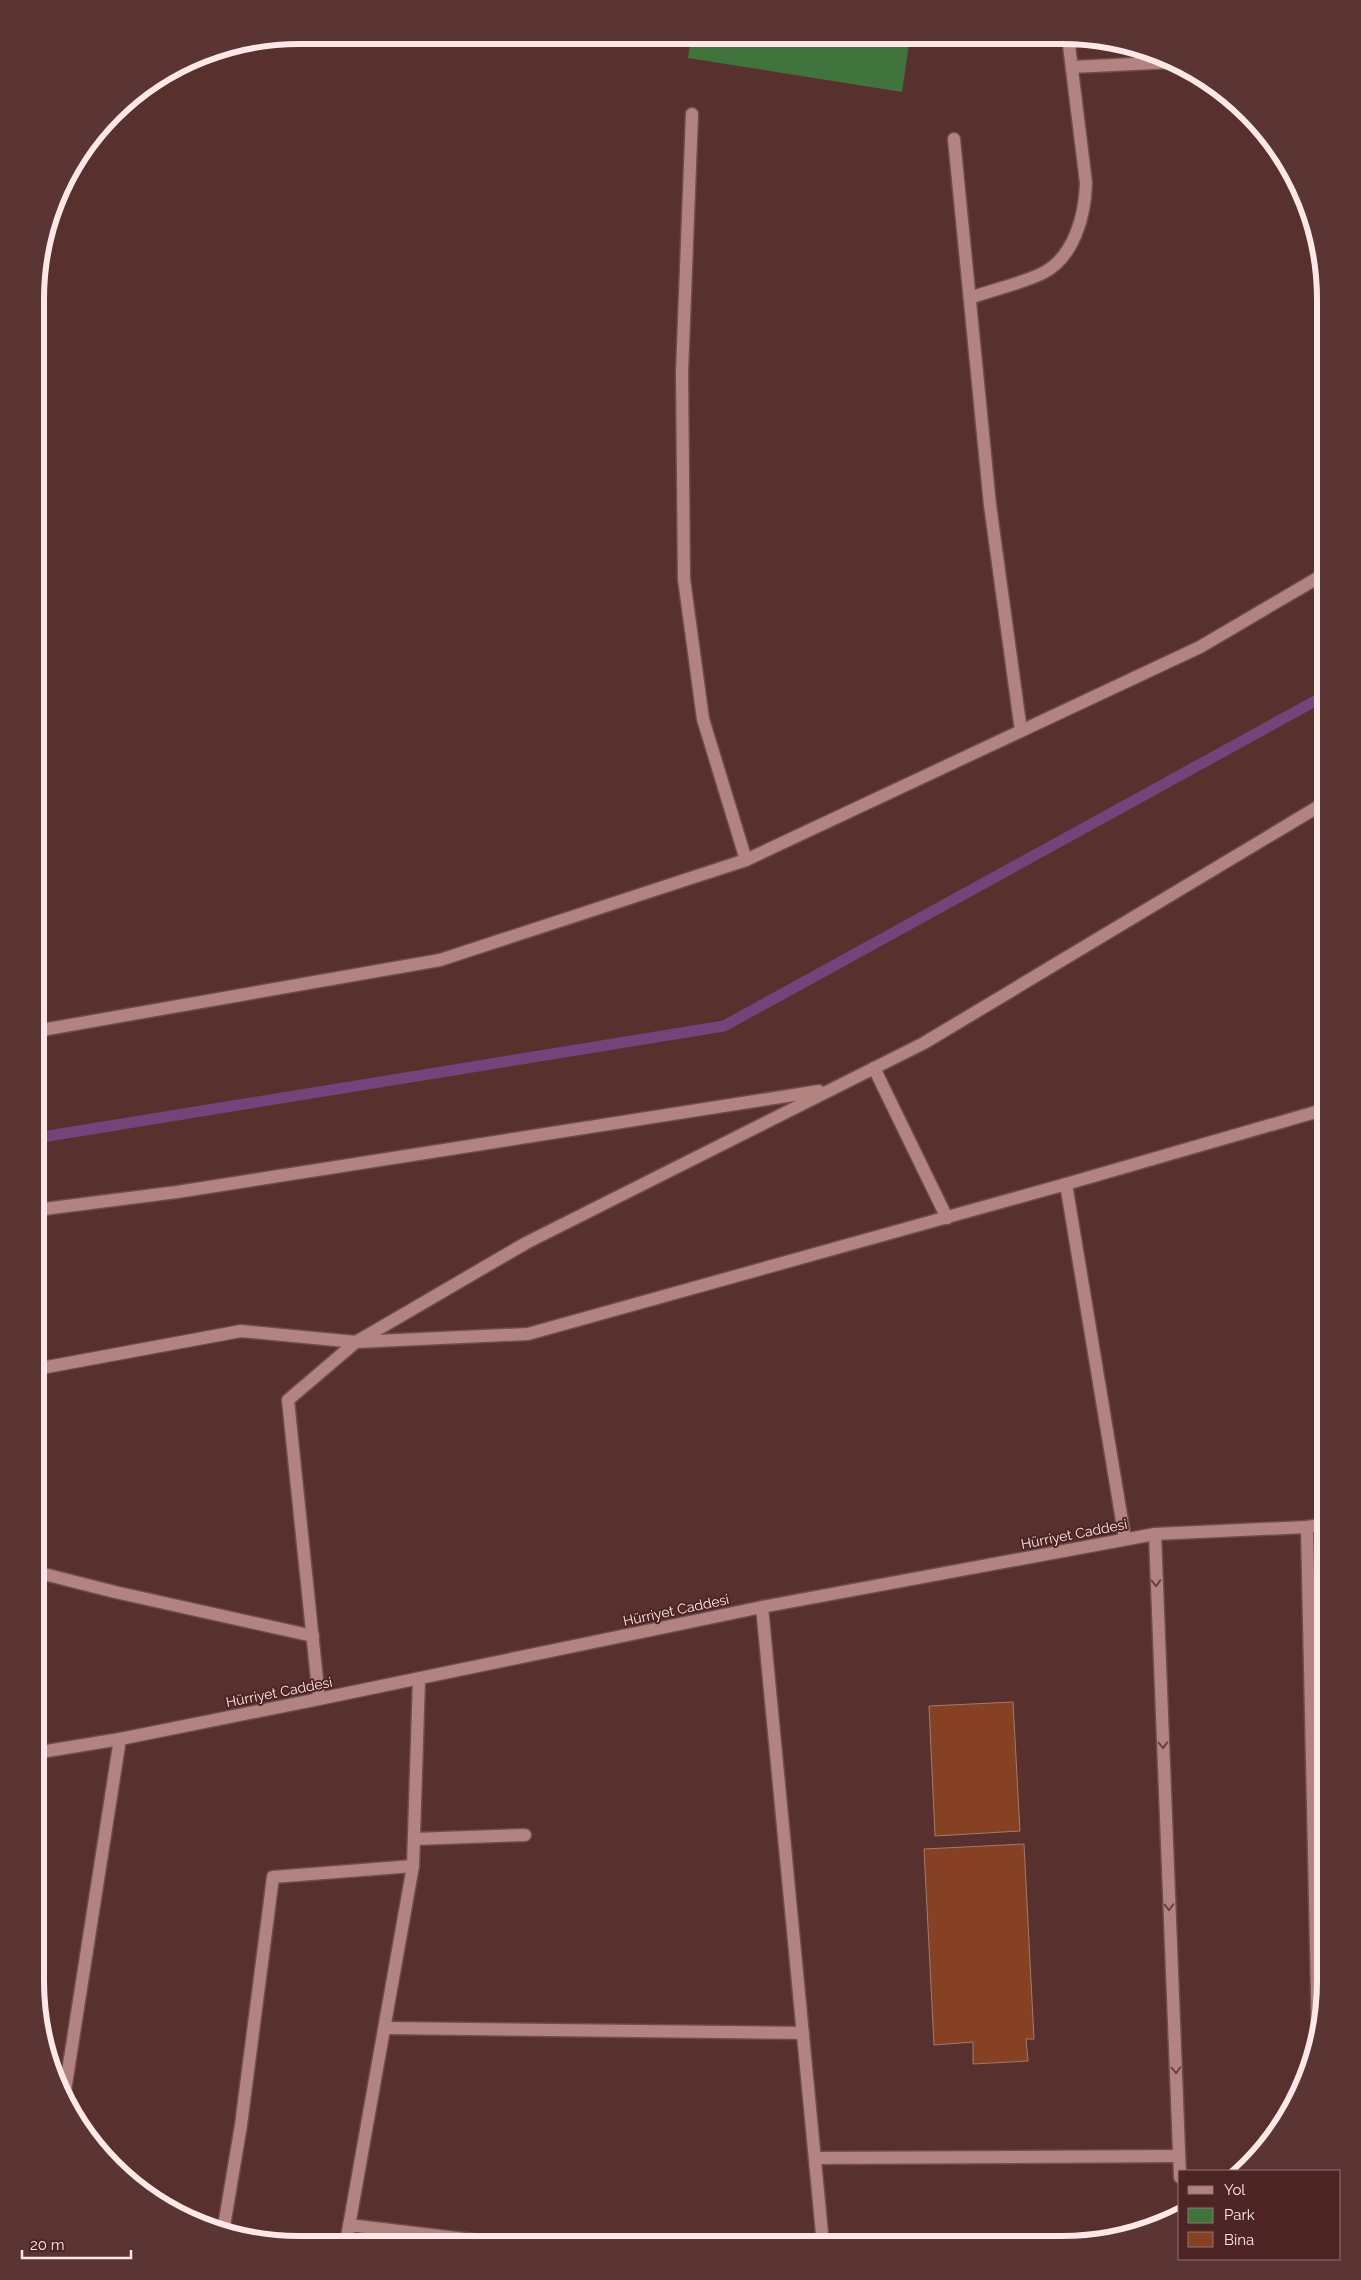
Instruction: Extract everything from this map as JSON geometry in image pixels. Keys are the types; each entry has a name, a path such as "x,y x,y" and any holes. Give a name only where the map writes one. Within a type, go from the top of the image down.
{"street":[{"path":"970,298 1043,273 1070,246 1078,229 1085,199 1086,184 1069,44"},
{"path":"1072,66 1159,63"},
{"path":"692,114 682,372 684,579 703,719 746,860"},
{"path":"954,139 990,505 1021,730"},
{"path":"44,1030 440,960 746,860 1200,646 1317,578"},
{"path":"319,1700 288,1400 356,1342 526,1243 924,1043 1317,807"},
{"path":"874,1068 947,1218"},
{"path":"44,1209 177,1192 832,1089"},
{"path":"44,1368 241,1331 356,1342 528,1334 947,1218 1317,1112"},
{"path":"1066,1184 1125,1539"},
{"name":"Hürriyet Caddesi","path":"44,1752 120,1739 319,1700 762,1607 1125,1539 1154,1534 1317,1525"},
{"path":"1307,1527 1317,1748"},
{"path":"1154,1534 1180,2170"},
{"path":"44,1574 115,1592 313,1636"},
{"path":"762,1607 822,2236"},
{"path":"347,2236 413,1866 419,1679"},
{"path":"66,2085 120,1739"},
{"path":"414,1839 525,1835"},
{"path":"224,2225 241,2125 273,1877 413,1866"},
{"path":"385,2028 803,2033"},
{"path":"815,2158 1179,2156"},
{"path":"349,2225 440,2236"}],"green space":[{"path":"690,44 909,44 902,92 688,58"}],"building":[{"path":"1013,1702 1020,1831 935,1836 929,1706"},
{"path":"1024,1844 1034,2039 1026,2039 1028,2061 973,2064 973,2042 934,2045 924,1849"}],"waterway":[{"path":"44,1137 724,1026 1317,700"}]}
